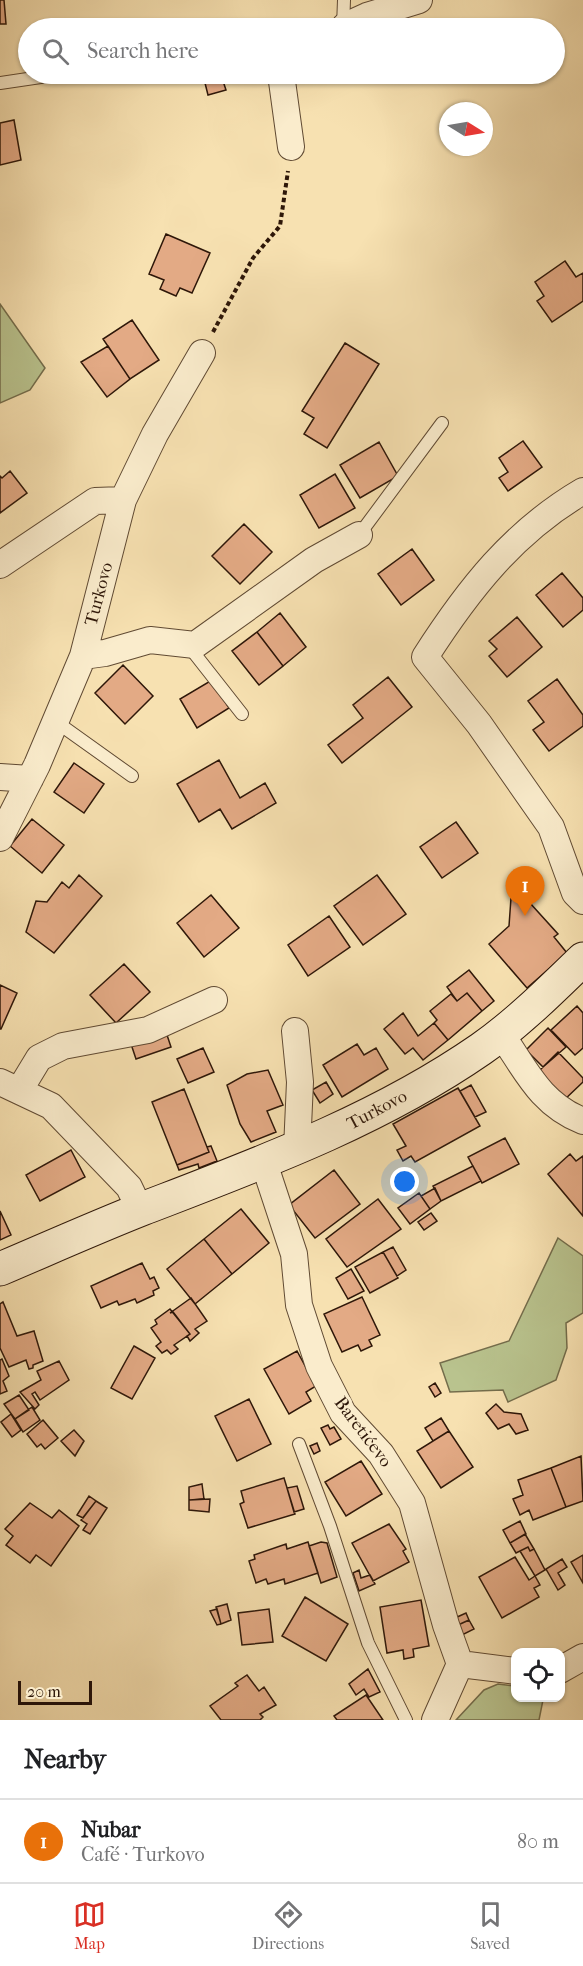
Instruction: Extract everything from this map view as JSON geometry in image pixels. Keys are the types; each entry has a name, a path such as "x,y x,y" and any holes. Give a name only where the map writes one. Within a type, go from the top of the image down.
{"main road":[{"name":"Turkovo","path":"0,1269 140,1210 264,1163 369,1115 443,1074 501,1034 583,959"}],"street":[{"path":"362,18 419,0"},
{"path":"282,84 291,147"},
{"name":"Turkovo","path":"0,838 30,779 83,656 123,500 155,434 202,353"},
{"path":"583,491 564,503 498,557 458,606 425,657 479,724 551,827 575,893 583,901"},
{"path":"0,565 95,501 123,500"},
{"path":"83,656 105,653 150,640 195,645 314,560 358,535"},
{"path":"0,777 30,779"},
{"path":"140,1210 129,1187 51,1106 9,1086 39,1058 63,1046 148,1030 214,1000"},
{"path":"295,1031 300,1082 297,1149"},
{"path":"501,1034 549,1102 564,1113 583,1121"},
{"name":"Baretićevo","path":"264,1163 294,1254 299,1305 319,1366 344,1413 381,1454 412,1503 446,1625 460,1664"},
{"path":"565,1668 583,1657"},
{"path":"435,1720 460,1664 511,1670"}],"lane":[{"path":"343,18 344,0"},
{"path":"0,82 18,80"},
{"path":"358,535 442,423"},
{"path":"186,644 242,714"},
{"path":"56,721 132,776"},
{"path":"299,1444 330,1526 368,1642 406,1720"}],"path":[{"path":"202,353 253,258 280,226 291,147"}],"green space":[{"path":"0,304 45,368 30,390 0,403"},
{"path":"558,1238 583,1256 583,1313 566,1323 567,1348 556,1380 508,1402 503,1390 450,1392 440,1363 509,1341"},
{"path":"498,1684 511,1686 511,1702 543,1702 539,1720 456,1720 484,1690"}],"building":[{"path":"0,0 4,0 6,24 0,24"},
{"path":"205,84 224,84 226,90 208,95"},
{"path":"14,120 21,160 0,165 0,123"},
{"path":"166,234 210,253 192,293 180,288 176,296 160,289 164,280 149,274"},
{"path":"565,261 576,277 583,273 583,301 552,322 537,301 544,296 535,282"},
{"path":"132,320 159,360 130,379 103,339"},
{"path":"345,343 379,364 327,448 304,434 314,418 302,411"},
{"path":"108,346 130,379 107,397 81,362"},
{"path":"523,441 542,467 508,491 499,478 508,472 499,458"},
{"path":"379,442 398,476 360,498 340,465"},
{"path":"10,471 27,493 0,513 0,476 2,478"},
{"path":"335,474 355,508 319,528 300,495"},
{"path":"244,524 272,552 240,584 212,556"},
{"path":"412,549 434,580 401,605 378,574"},
{"path":"562,573 583,598 583,610 563,627 536,595"},
{"path":"280,613 306,647 283,666 257,632"},
{"path":"517,617 542,647 507,677 489,656 497,649 489,641"},
{"path":"257,632 283,666 259,685 232,651"},
{"path":"123,665 153,696 125,724 95,693"},
{"path":"388,677 412,707 342,763 328,745 363,718 353,705"},
{"path":"557,679 583,715 583,726 549,751 533,730 544,722 528,701"},
{"path":"212,680 229,708 197,728 180,699"},
{"path":"219,760 240,798 265,783 276,803 232,829 220,809 199,822 177,784"},
{"path":"74,763 104,784 84,813 54,792"},
{"path":"32,819 64,845 42,873 10,846"},
{"path":"456,822 478,853 442,878 420,847"},
{"path":"79,875 102,896 54,953 26,932 36,901 47,902 62,882 69,888"},
{"path":"377,875 406,914 363,945 334,906"},
{"path":"520,892 558,934 554,937 567,953 527,988 489,944 509,926 511,898 515,893"},
{"path":"211,895 239,928 204,957 177,923"},
{"path":"329,916 350,947 308,976 288,945"},
{"path":"124,964 150,992 116,1023 90,995"},
{"path":"469,970 494,1001 482,1011 467,993 457,1001 447,987"},
{"path":"0,985 17,993 1,1029 0,1029"},
{"path":"467,993 482,1011 448,1040 434,1023 437,1020 430,1011 451,994 457,1001"},
{"path":"577,1006 583,1013 583,1048 575,1055 551,1030"},
{"path":"403,1013 418,1036 434,1023 448,1040 423,1060 413,1048 405,1054 384,1029"},
{"path":"548,1028 566,1047 543,1067 526,1050"},
{"path":"165,1029 171,1047 136,1059 130,1041"},
{"path":"357,1044 364,1055 376,1048 388,1069 342,1097 323,1065"},
{"path":"203,1048 214,1072 188,1083 177,1059"},
{"path":"558,1052 583,1078 583,1082 562,1102 535,1075"},
{"path":"268,1070 283,1105 267,1111 276,1132 251,1142 240,1124 227,1085 247,1074"},
{"path":"326,1082 333,1094 320,1103 312,1090"},
{"path":"471,1085 486,1112 475,1117 460,1091"},
{"path":"458,1088 480,1126 415,1162 411,1156 403,1161 397,1150 406,1146 393,1124"},
{"path":"184,1089 209,1152 177,1165 152,1102"},
{"path":"505,1138 519,1164 482,1183 468,1157"},
{"path":"211,1146 217,1161 199,1168 198,1164 179,1170 177,1165 209,1152 207,1147"},
{"path":"71,1150 85,1177 40,1201 26,1175"},
{"path":"570,1154 576,1161 583,1156 583,1216 548,1174"},
{"path":"473,1166 481,1181 441,1201 433,1186"},
{"path":"334,1170 360,1204 315,1238 289,1205"},
{"path":"435,1188 441,1201 430,1209 421,1196"},
{"path":"419,1193 430,1209 410,1224 398,1208"},
{"path":"378,1199 401,1229 347,1267 326,1239"},
{"path":"241,1209 269,1243 232,1274 204,1239"},
{"path":"0,1211 11,1235 0,1240"},
{"path":"431,1213 437,1221 424,1230 418,1222"},
{"path":"204,1239 232,1274 195,1304 167,1269"},
{"path":"393,1247 406,1270 397,1276 383,1252"},
{"path":"383,1252 398,1278 370,1293 355,1267"},
{"path":"142,1263 150,1279 154,1277 159,1288 153,1291 154,1295 137,1303 135,1299 119,1305 117,1301 101,1308 91,1286"},
{"path":"351,1269 364,1291 348,1299 336,1278"},
{"path":"362,1297 380,1335 369,1340 372,1346 361,1351 358,1345 342,1352 324,1314"},
{"path":"191,1298 207,1321 195,1329 199,1333 190,1341 187,1336 190,1334 173,1312 170,1313"},
{"path":"3,1302 17,1336 34,1331 43,1361 33,1365 33,1368 29,1369 26,1360 9,1367 0,1348 0,1304"},
{"path":"170,1309 190,1334 174,1345 178,1349 171,1354 167,1350 162,1353 156,1346 161,1342 151,1328 157,1324 155,1320"},
{"path":"134,1346 155,1358 132,1399 111,1388"},
{"path":"297,1351 316,1386 306,1392 311,1401 289,1414 264,1369"},
{"path":"2,1359 9,1376 3,1381 7,1391 0,1394 0,1360"},
{"path":"59,1361 69,1380 40,1400 35,1392 32,1394 39,1405 35,1409 20,1392 41,1380 37,1371"},
{"path":"435,1383 441,1393 435,1397 429,1387"},
{"path":"19,1395 29,1410 15,1419 4,1404"},
{"path":"249,1399 271,1444 237,1461 215,1416"},
{"path":"496,1404 504,1412 521,1414 528,1430 516,1434 509,1424 498,1429 486,1413"},
{"path":"32,1407 40,1420 23,1432 15,1419"},
{"path":"11,1414 21,1430 12,1437 1,1422"},
{"path":"441,1418 449,1431 433,1441 425,1428"},
{"path":"43,1420 58,1438 45,1449 41,1444 37,1447 27,1434"},
{"path":"328,1425 330,1429 334,1427 341,1439 330,1445 321,1428"},
{"path":"74,1430 84,1441 75,1456 61,1441"},
{"path":"449,1431 473,1467 441,1488 417,1451"},
{"path":"317,1443 320,1451 314,1454 310,1446"},
{"path":"581,1456 583,1501 566,1507 551,1468"},
{"path":"361,1461 382,1494 346,1516 325,1482"},
{"path":"551,1468 566,1507 533,1520 529,1510 520,1515 513,1499 523,1495 518,1480"},
{"path":"284,1478 295,1514 248,1528 240,1504 244,1502 241,1491"},
{"path":"202,1484 204,1499 189,1500 189,1487"},
{"path":"297,1486 304,1509 294,1512 287,1488"},
{"path":"89,1496 96,1501 83,1518 77,1515"},
{"path":"210,1499 209,1512 189,1510 189,1500"},
{"path":"96,1501 107,1508 90,1534 83,1530 87,1524 81,1520"},
{"path":"30,1503 52,1518 59,1510 79,1526 51,1566 36,1555 30,1563 6,1545 13,1536 5,1529"},
{"path":"520,1521 526,1534 510,1543 503,1530"},
{"path":"389,1524 406,1549 403,1551 409,1562 373,1581 352,1543"},
{"path":"525,1534 534,1549 530,1551 528,1547 516,1553 510,1543"},
{"path":"308,1542 318,1573 285,1584 284,1579 268,1584 266,1579 256,1583 249,1561 255,1559 254,1555 286,1544 287,1549"},
{"path":"321,1542 327,1543 337,1577 321,1583 309,1546"},
{"path":"528,1547 530,1551 534,1549 545,1570 535,1576 520,1551"},
{"path":"583,1555 583,1583 571,1562"},
{"path":"515,1557 529,1580 535,1576 540,1585 534,1588 539,1597 502,1618 479,1577"},
{"path":"562,1559 567,1567 558,1573 565,1585 558,1590 546,1569"},
{"path":"359,1570 361,1578 370,1575 375,1584 359,1591 353,1573"},
{"path":"305,1597 348,1624 326,1661 282,1636"},
{"path":"421,1600 429,1646 413,1649 414,1657 404,1659 403,1650 387,1653 380,1607"},
{"path":"227,1604 231,1620 221,1624 216,1607"},
{"path":"217,1609 221,1624 217,1625 210,1611"},
{"path":"269,1609 273,1642 242,1645 238,1613"},
{"path":"466,1613 469,1620 458,1625 455,1618"},
{"path":"469,1620 474,1629 462,1635 458,1625"},
{"path":"368,1669 380,1692 369,1697 364,1689 356,1695 349,1684"},
{"path":"247,1675 259,1691 264,1687 276,1705 260,1714 263,1717 260,1720 221,1720 210,1706 238,1686 235,1683"},
{"path":"366,1695 383,1720 337,1720 334,1716"}],"place":[{"name":"Nubar","path":"525,916"}]}
